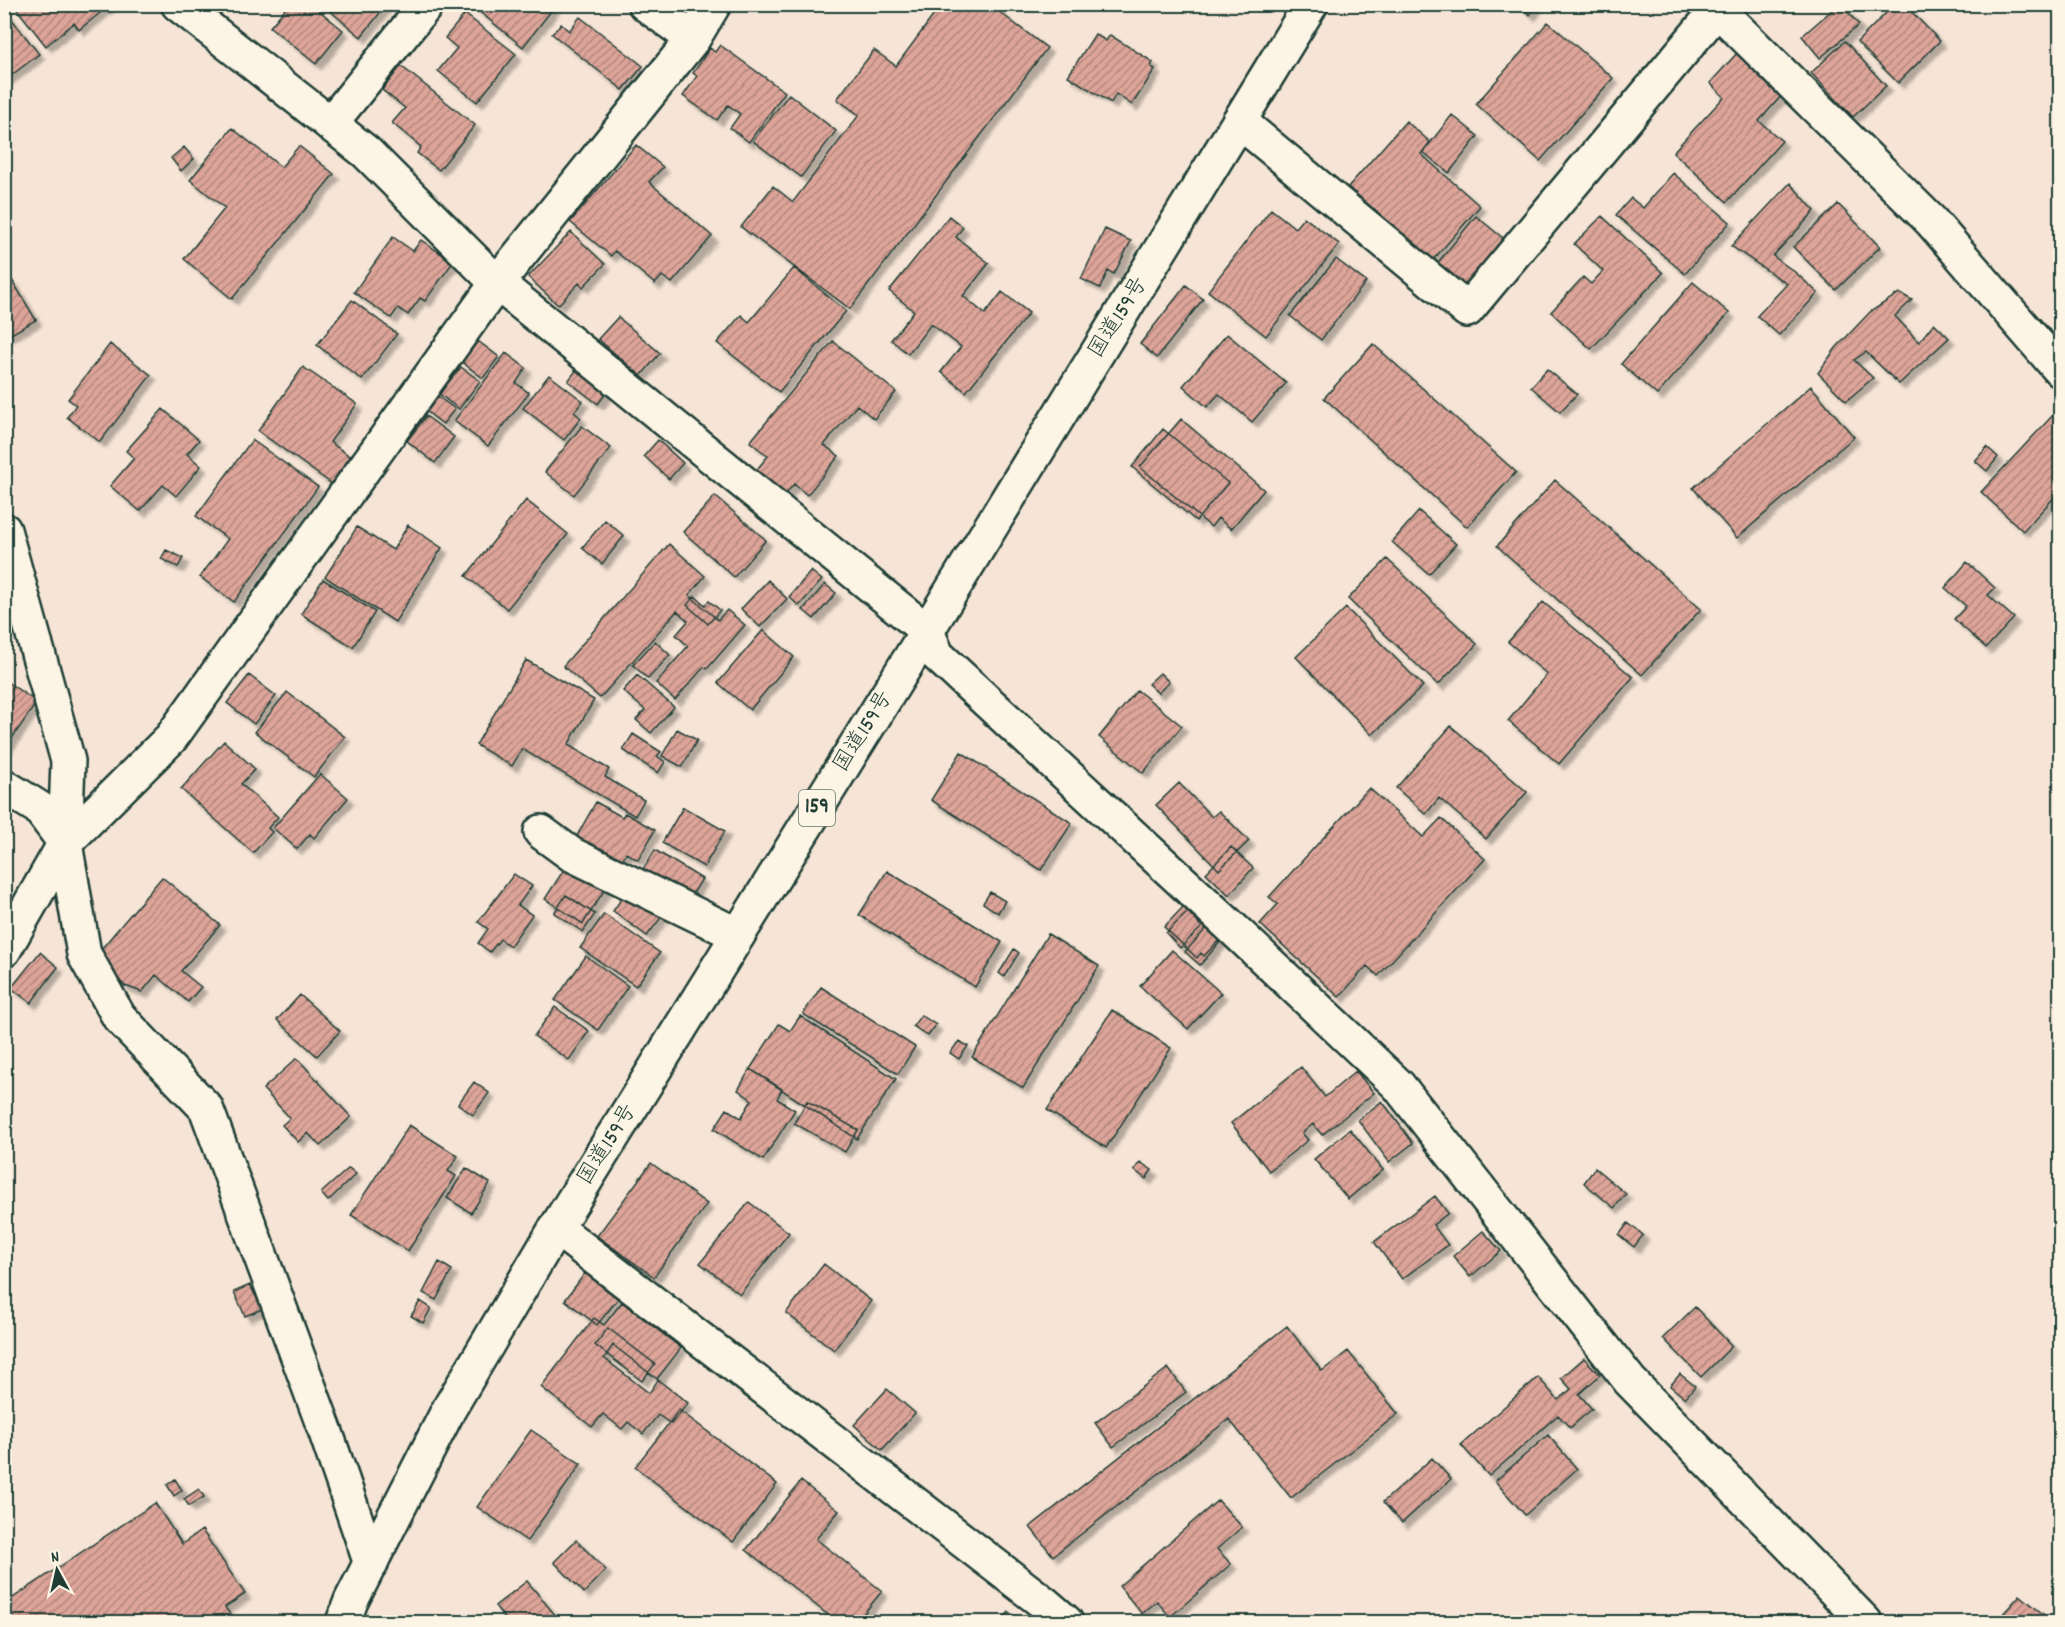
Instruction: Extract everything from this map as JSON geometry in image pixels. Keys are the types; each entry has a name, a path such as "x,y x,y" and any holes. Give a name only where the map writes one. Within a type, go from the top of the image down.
{"main road":[{"path":"178,4 366,152 497,283 927,631 937,655 1237,932 1398,1086 1630,1381 1865,1623"},
{"path":"330,124 427,4"},
{"path":"645,4 693,39"},
{"path":"4,950 65,843 171,738 497,283 693,39 714,4"},
{"name":"国道159号","path":"343,1623 449,1409 556,1228 927,631 1311,4"},
{"path":"1239,121 1467,310 1714,7 1931,221 2061,370"},
{"path":"4,530 68,761 65,843 84,954 118,1017 206,1108 229,1165 325,1430 371,1564"},
{"path":"4,786 39,808 65,843"},
{"path":"541,832 571,854 738,935"},
{"path":"556,1228 1044,1603 1066,1623"}],"building":[{"path":"13,4 111,4 79,30 74,23 46,46"},
{"path":"289,4 311,4 343,30 316,64 270,27"},
{"path":"322,4 387,4 361,37"},
{"path":"470,4 551,4 554,7 523,47"},
{"path":"942,4 989,4 1047,48 850,309 741,227 773,186 793,202 859,115 837,99 874,50 896,66"},
{"path":"1518,4 1538,4 1530,15"},
{"path":"1839,4 1859,25 1820,58 1802,36"},
{"path":"1895,4 1904,4 1940,41 1898,83 1857,42"},
{"path":"4,9 39,54 4,81"},
{"path":"465,14 516,54 477,102 438,71 457,48 445,38"},
{"path":"580,17 643,66 623,90 552,34 561,24 569,31"},
{"path":"1548,22 1613,78 1540,161 1476,104"},
{"path":"1095,34 1106,41 1110,35 1153,62 1151,67 1155,69 1132,105 1116,94 1111,103 1068,76"},
{"path":"1845,41 1886,86 1853,117 1811,73"},
{"path":"720,45 785,92 749,142 730,128 740,114 728,105 717,120 683,96 697,76 693,73 710,48 715,52"},
{"path":"1737,53 1782,95 1759,121 1782,141 1727,202 1673,152 1724,97 1710,83"},
{"path":"401,66 475,125 439,170 417,153 421,147 392,123 405,108 382,90"},
{"path":"789,94 836,131 801,177 753,141"},
{"path":"1452,115 1478,136 1449,173 1423,152"},
{"path":"1406,121 1430,142 1421,154 1480,206 1433,260 1348,187"},
{"path":"232,128 281,167 299,146 334,174 232,299 184,259 225,208 190,180"},
{"path":"636,145 663,167 649,182 712,236 672,283 662,276 655,284 615,251 611,256 570,222"},
{"path":"184,147 194,159 181,171 171,158"},
{"path":"1673,173 1730,222 1685,274 1616,215 1631,198 1643,208"},
{"path":"1790,183 1815,211 1773,256 1818,293 1779,335 1757,316 1787,284 1731,246"},
{"path":"1838,204 1880,247 1836,290 1793,247"},
{"path":"1271,209 1295,228 1304,217 1339,244 1266,336 1208,291"},
{"path":"949,216 963,227 956,237 989,263 963,296 985,314 1002,292 1029,313 966,392 941,372 961,347 931,324 908,354 891,340 914,311 889,291"},
{"path":"1476,216 1509,243 1469,292 1436,265"},
{"path":"1602,216 1663,273 1591,349 1551,312 1583,277 1591,284 1603,271 1574,244"},
{"path":"1105,229 1131,241 1114,274 1108,271 1100,288 1081,279"},
{"path":"571,232 605,264 583,287 579,283 558,305 528,277"},
{"path":"393,237 413,251 421,240 453,262 425,301 420,298 408,315 398,308 391,318 354,292"},
{"path":"1336,259 1366,282 1321,340 1290,316"},
{"path":"794,268 846,311 779,392 717,343 741,315 749,322"},
{"path":"12,280 36,320 4,338 4,285"},
{"path":"1693,282 1729,313 1657,395 1621,364"},
{"path":"1186,285 1203,299 1157,358 1140,344"},
{"path":"1899,293 1912,300 1895,316 1919,342 1934,323 1949,338 1899,384 1866,352 1854,360 1873,378 1846,401 1818,373 1836,348 1870,312"},
{"path":"352,300 397,334 362,380 317,345"},
{"path":"618,317 660,353 641,376 598,339"},
{"path":"1227,334 1286,383 1252,422 1219,394 1207,407 1183,386"},
{"path":"478,341 499,357 483,378 462,362"},
{"path":"833,341 896,392 874,419 857,405 824,445 839,456 807,495 794,484 782,499 753,474 768,456 750,442"},
{"path":"110,344 151,375 100,442 67,417 76,405 68,399"},
{"path":"1373,344 1516,472 1467,527 1324,398"},
{"path":"506,353 526,368 516,383 529,393 488,446 454,421"},
{"path":"303,367 357,404 330,442 351,457 332,484 258,431"},
{"path":"461,367 480,381 459,409 439,394"},
{"path":"578,368 608,391 598,404 568,381"},
{"path":"1547,369 1577,394 1560,412 1531,387"},
{"path":"549,375 583,401 574,412 581,418 564,440 523,408"},
{"path":"1811,386 1854,437 1737,538 1693,488"},
{"path":"437,396 455,409 443,424 426,411"},
{"path":"163,409 199,440 187,454 201,466 176,496 163,485 140,511 110,486 134,458 126,451"},
{"path":"2054,414 2060,420 2060,491 2023,531 1981,492"},
{"path":"426,416 454,437 435,463 407,441"},
{"path":"1181,419 1264,490 1231,529 1218,518 1211,527 1140,467"},
{"path":"582,426 611,448 574,495 545,472"},
{"path":"1163,429 1228,483 1196,521 1132,467"},
{"path":"252,440 318,487 234,602 200,577 228,539 196,516"},
{"path":"658,440 683,463 669,479 644,456"},
{"path":"1987,447 1998,457 1987,471 1975,461"},
{"path":"1555,480 1701,609 1642,675 1497,546"},
{"path":"715,496 766,540 734,577 683,532"},
{"path":"526,500 568,534 507,609 466,576"},
{"path":"1419,511 1456,544 1429,574 1392,542"},
{"path":"605,520 624,536 602,564 582,548"},
{"path":"408,525 442,548 395,622 325,577 357,527 393,550"},
{"path":"669,544 705,576 689,595 718,620 727,610 745,625 707,669 704,667 675,700 656,683 688,646 676,635 688,621 677,611 600,698 563,666"},
{"path":"166,550 183,558 178,567 161,559"},
{"path":"1387,559 1477,644 1438,685 1348,599"},
{"path":"1967,562 1995,588 1988,595 2014,618 1986,648 1954,619 1966,606 1945,588"},
{"path":"811,571 822,580 799,606 789,597"},
{"path":"323,579 375,612 353,647 301,614"},
{"path":"768,580 787,599 760,627 741,609"},
{"path":"825,584 836,593 814,619 803,610"},
{"path":"695,596 705,605 709,601 720,610 708,624 687,605"},
{"path":"1543,602 1633,677 1559,764 1508,721 1547,674 1508,642"},
{"path":"1346,608 1423,686 1372,735 1296,657"},
{"path":"763,630 794,657 750,710 718,683"},
{"path":"655,641 670,655 648,679 633,665"},
{"path":"526,660 594,700 568,745 609,769 605,777 644,800 635,816 522,749 512,766 476,745"},
{"path":"1160,673 1169,682 1158,693 1148,684"},
{"path":"249,675 276,696 254,724 227,703"},
{"path":"637,675 674,707 651,733 636,720 645,710 623,691"},
{"path":"4,680 37,702 6,747 4,746"},
{"path":"1137,690 1182,726 1143,773 1099,737"},
{"path":"287,692 345,737 314,777 255,732"},
{"path":"1451,726 1527,792 1486,839 1439,798 1426,814 1396,788"},
{"path":"677,729 697,740 682,767 662,756"},
{"path":"633,734 661,752 657,756 665,762 658,773 623,750"},
{"path":"224,741 255,769 241,784 278,817 268,828 272,832 253,853 181,789"},
{"path":"961,752 1072,823 1041,870 931,800"},
{"path":"320,774 348,798 314,838 310,834 297,849 273,828"},
{"path":"1179,783 1212,817 1219,811 1249,841 1219,870 1156,805"},
{"path":"1369,788 1423,837 1441,818 1485,859 1378,976 1367,966 1339,997 1260,924 1278,904 1269,897"},
{"path":"596,802 622,817 625,813 655,830 638,860 626,853 622,860 606,851 602,857 574,841"},
{"path":"683,807 725,831 704,867 662,843"},
{"path":"1231,847 1253,868 1229,895 1206,873"},
{"path":"655,850 702,879 687,903 640,874"},
{"path":"572,857 610,881 583,924 545,899"},
{"path":"887,871 1002,942 975,987 859,915"},
{"path":"514,874 532,886 518,905 532,915 510,946 500,939 490,952 478,943 488,929 478,922"},
{"path":"162,877 220,925 181,971 201,987 188,1002 156,975 142,992 125,986 104,965 102,948"},
{"path":"628,889 663,915 647,936 613,911"},
{"path":"990,892 1005,901 998,913 983,903"},
{"path":"566,895 595,914 583,932 554,913"},
{"path":"1185,905 1221,938 1204,956 1201,953 1197,958 1164,927"},
{"path":"1188,912 1202,927 1180,948 1166,933"},
{"path":"604,914 660,953 636,986 580,948"},
{"path":"1207,928 1221,941 1200,965 1185,952"},
{"path":"1048,934 1099,966 1023,1088 972,1057"},
{"path":"1014,949 1019,953 1004,977 999,973"},
{"path":"1172,950 1221,993 1188,1029 1140,986"},
{"path":"40,952 58,967 31,1003 11,988"},
{"path":"586,956 628,986 598,1030 555,1000"},
{"path":"821,987 915,1047 898,1074 803,1014"},
{"path":"300,995 340,1031 317,1056 277,1020"},
{"path":"555,1007 589,1031 569,1060 534,1036"},
{"path":"1112,1010 1171,1048 1106,1148 1047,1110"},
{"path":"921,1015 936,1025 928,1036 913,1026"},
{"path":"800,1016 896,1079 857,1139 750,1069 779,1024 790,1031"},
{"path":"959,1041 968,1046 959,1059 950,1053"},
{"path":"297,1058 351,1117 320,1146 308,1133 298,1142 282,1125 290,1118 263,1089"},
{"path":"1301,1067 1325,1097 1356,1071 1374,1093 1322,1135 1313,1124 1302,1133 1308,1140 1269,1171 1231,1123"},
{"path":"750,1069 782,1089 777,1099 795,1110 763,1160 714,1129 727,1109 741,1118 752,1100 738,1090"},
{"path":"474,1082 489,1093 473,1115 458,1104"},
{"path":"807,1101 858,1130 845,1152 794,1123"},
{"path":"1382,1101 1413,1143 1389,1162 1358,1120"},
{"path":"409,1125 458,1156 448,1171 456,1176 408,1251 351,1215"},
{"path":"1350,1129 1383,1170 1348,1199 1314,1159"},
{"path":"1140,1162 1152,1170 1146,1179 1134,1170"},
{"path":"651,1163 707,1204 654,1277 597,1236"},
{"path":"349,1168 356,1174 328,1201 321,1193"},
{"path":"466,1168 490,1183 471,1213 447,1198"},
{"path":"1595,1168 1626,1194 1614,1208 1584,1183"},
{"path":"1435,1196 1448,1213 1433,1225 1448,1245 1402,1279 1374,1242"},
{"path":"749,1202 789,1233 740,1294 700,1263"},
{"path":"1628,1223 1643,1235 1634,1247 1619,1235"},
{"path":"1483,1231 1501,1251 1470,1277 1453,1256"},
{"path":"439,1262 452,1270 436,1300 423,1293"},
{"path":"824,1264 871,1301 834,1350 786,1313"},
{"path":"585,1273 618,1299 597,1325 565,1300"},
{"path":"250,1285 262,1309 245,1316 234,1292"},
{"path":"420,1301 431,1308 423,1323 411,1316"},
{"path":"622,1302 681,1348 657,1379 613,1345 604,1358 649,1393 658,1380 688,1403 671,1424 658,1415 643,1434 628,1422 622,1429 603,1414 592,1427 541,1387 594,1318 604,1325"},
{"path":"1695,1307 1732,1346 1701,1377 1663,1338"},
{"path":"1287,1326 1322,1371 1348,1351 1398,1414 1291,1498 1229,1419 1053,1556 1030,1527"},
{"path":"608,1328 655,1364 642,1381 595,1345"},
{"path":"1584,1358 1600,1375 1579,1394 1592,1409 1570,1428 1558,1415 1489,1476 1461,1445 1538,1377 1558,1400 1571,1389 1561,1378"},
{"path":"1168,1368 1186,1392 1113,1447 1095,1423"},
{"path":"1680,1374 1695,1386 1685,1398 1670,1386"},
{"path":"887,1389 915,1413 882,1450 854,1425"},
{"path":"679,1410 777,1484 733,1542 635,1467"},
{"path":"531,1430 581,1464 527,1541 477,1507"},
{"path":"1548,1435 1577,1469 1525,1515 1495,1481"},
{"path":"1432,1458 1451,1479 1402,1523 1383,1502"},
{"path":"175,1479 182,1490 174,1496 167,1485"},
{"path":"801,1481 839,1511 816,1539 882,1591 857,1622 837,1622 746,1550"},
{"path":"199,1489 204,1497 189,1506 184,1499"},
{"path":"1218,1500 1242,1527 1217,1549 1231,1564 1170,1617 1157,1601 1142,1614 1119,1586"},
{"path":"155,1503 182,1544 202,1530 245,1594 225,1607 235,1622 4,1622 4,1604"},
{"path":"576,1540 606,1570 584,1593 554,1562"},
{"path":"527,1581 561,1622 500,1622 505,1619 495,1606"},
{"path":"2020,1595 2049,1619 2046,1622 2011,1622 2002,1615"},
{"path":"1009,1612 1022,1622 1000,1622"}]}
